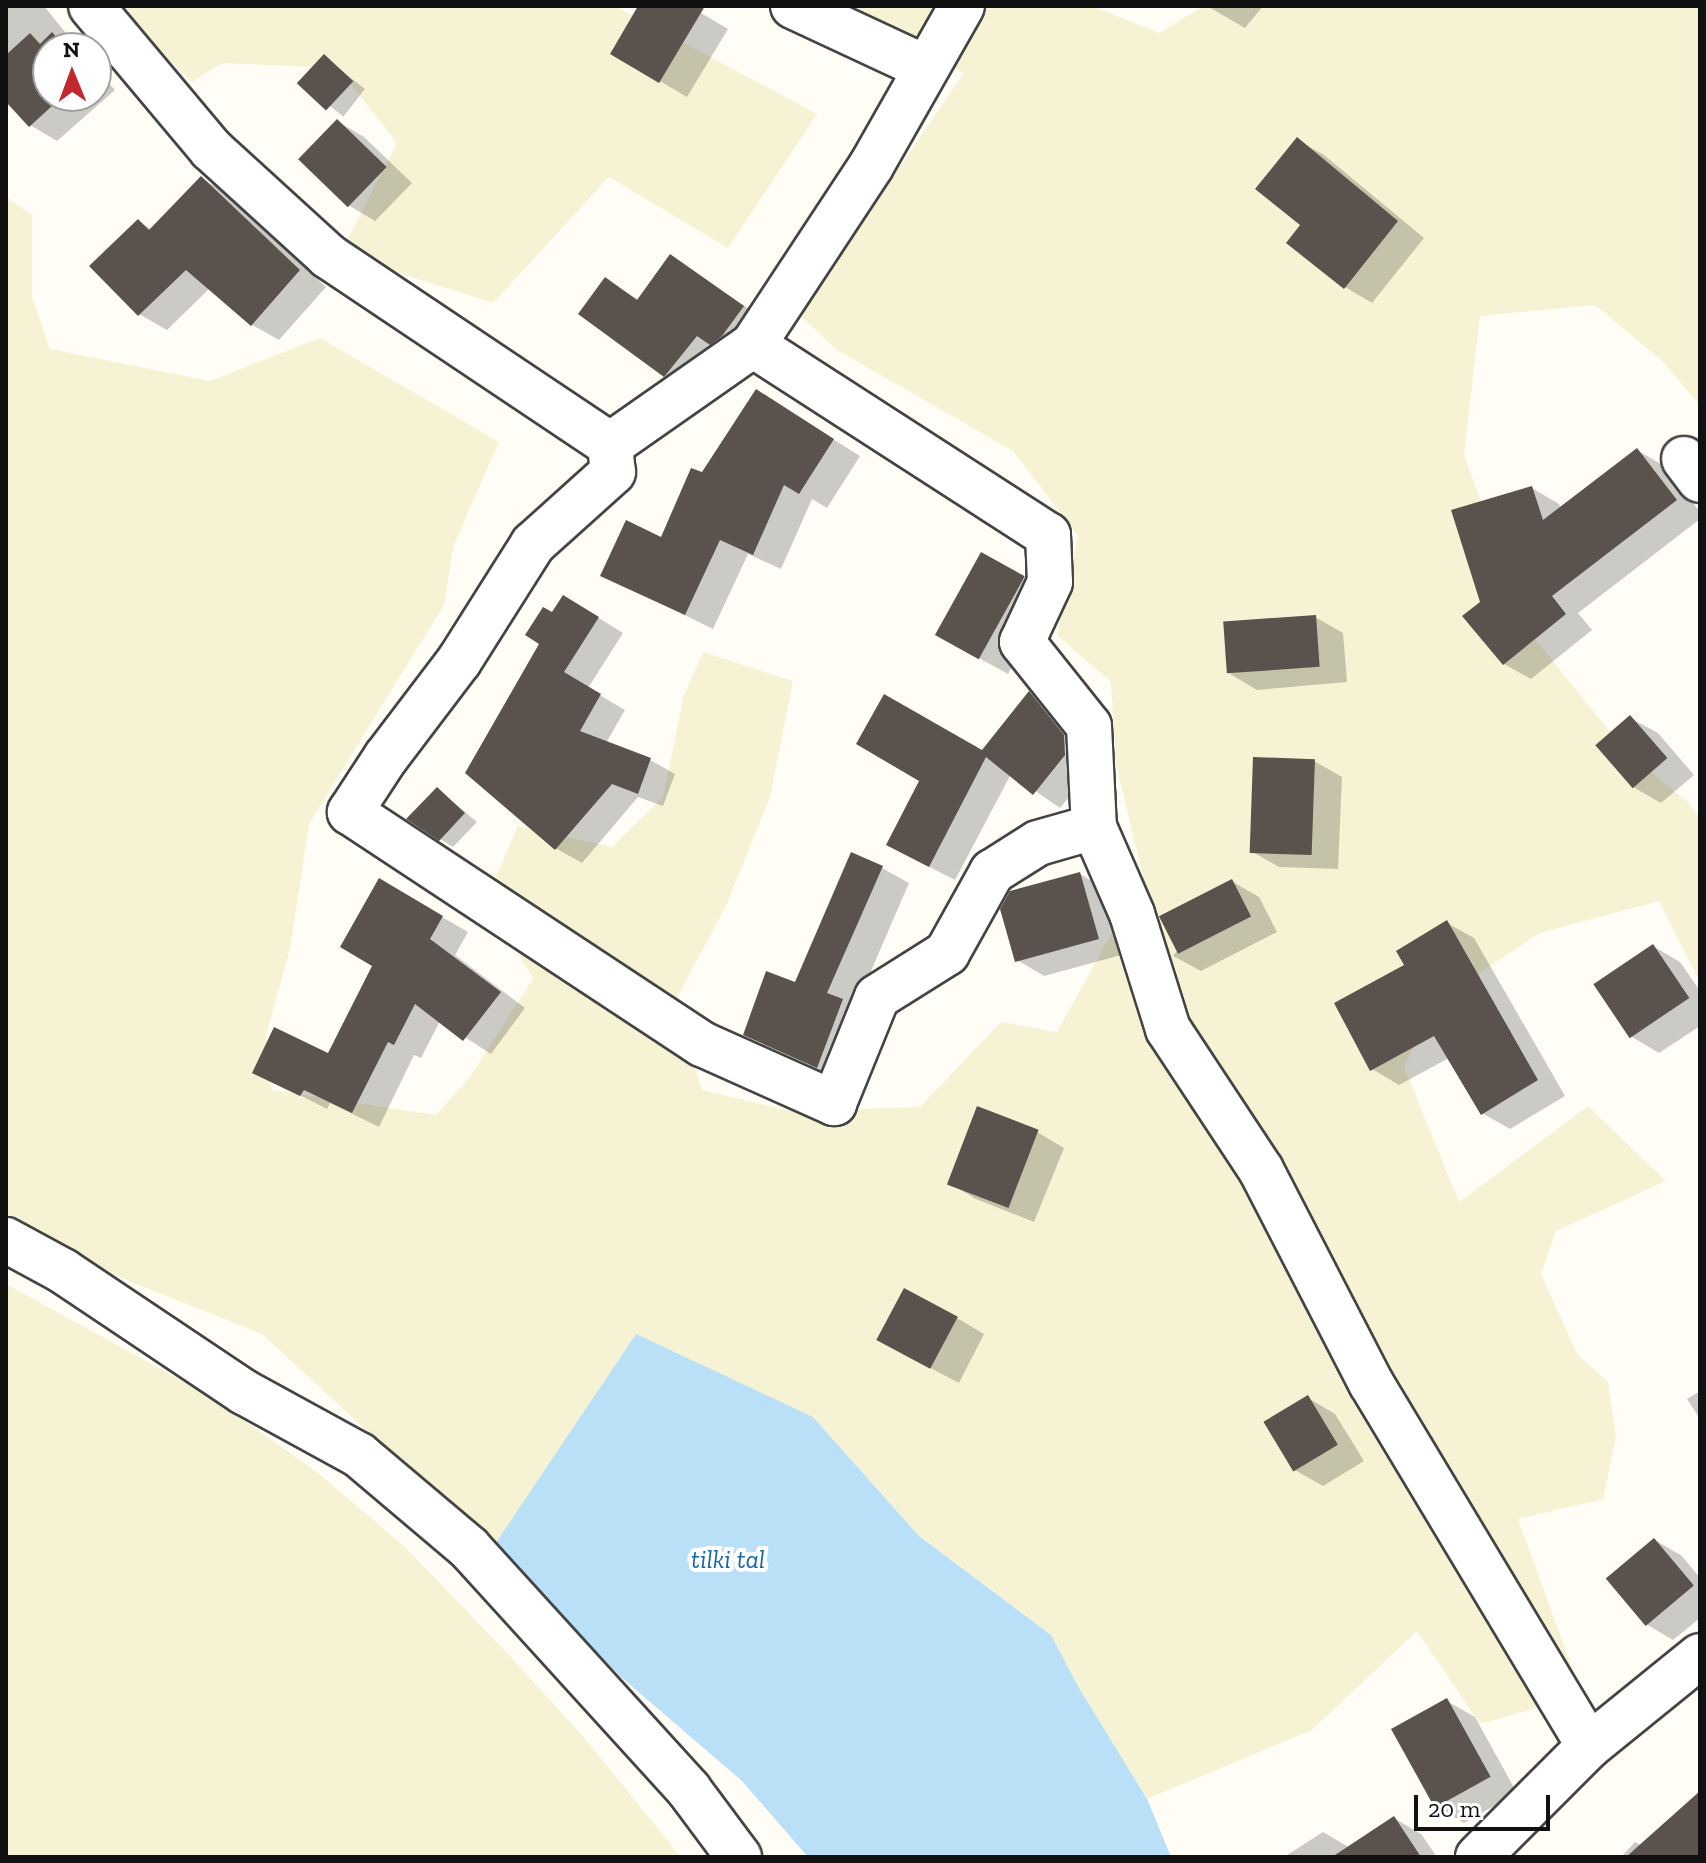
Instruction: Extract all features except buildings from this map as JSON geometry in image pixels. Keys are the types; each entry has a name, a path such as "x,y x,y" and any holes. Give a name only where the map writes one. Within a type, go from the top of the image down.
{"street":[{"path":"91,6 211,149 328,256 610,445 613,472 533,544 459,661 386,757 350,812 702,1044 834,1103 877,997 947,953 992,872 1038,843 1094,827"},
{"path":"793,6 924,67"},
{"path":"610,445 753,345 871,166 924,67 962,6"},
{"path":"753,345 1048,535 1050,582 1022,642 1089,726 1094,827 1132,914 1168,1029 1261,1170 1371,1383 1589,1746"},
{"path":"6,1240 63,1271 244,1392 359,1455 469,1548 689,1790 739,1857"},
{"path":"1478,1857 1589,1746 1700,1656"}],"shaded area":[{"path":"115,6 615,6 817,114 728,248 609,177 493,303 340,254 397,143 338,68 222,63 192,82"},
{"path":"832,6 1092,6 1159,33 1204,6 1700,6 1700,405 1662,361 1595,305 1480,316 1464,455 1531,634 1627,753 1690,804 1700,818 1700,982 1659,901 1540,933 1435,1002 1404,1067 1459,1202 1588,1106 1666,1181 1556,1231 1541,1274 1577,1354 1608,1382 1616,1437 1603,1499 1518,1519 1582,1695 1480,1724 1417,1631 1312,1730 1147,1799 1079,1688 1051,1635 919,1536 813,1417 636,1335 493,1547 262,1334 86,1264 6,1219 6,197 32,215 32,297 50,349 210,381 320,338 499,442 453,547 444,605 309,824 290,949 266,1035 272,1090 436,1115 469,1078 533,979 486,899 518,826 612,847 663,797 684,695 703,652 793,681 770,797 725,908 674,1003 702,1090 791,1111 920,1107 1001,1022 1057,1032 1143,877 1116,764 1111,682 1057,635 1078,536 1013,451 835,349 799,314 964,73"},
{"path":"6,1284 208,1395 317,1472 406,1548 511,1657 586,1740 681,1857 6,1857"}],"water":[{"name":"tilki tal","path":"636,1334 813,1417 919,1536 1051,1635 1079,1688 1147,1799 1171,1857 808,1857 742,1781 621,1677 493,1547"}]}
